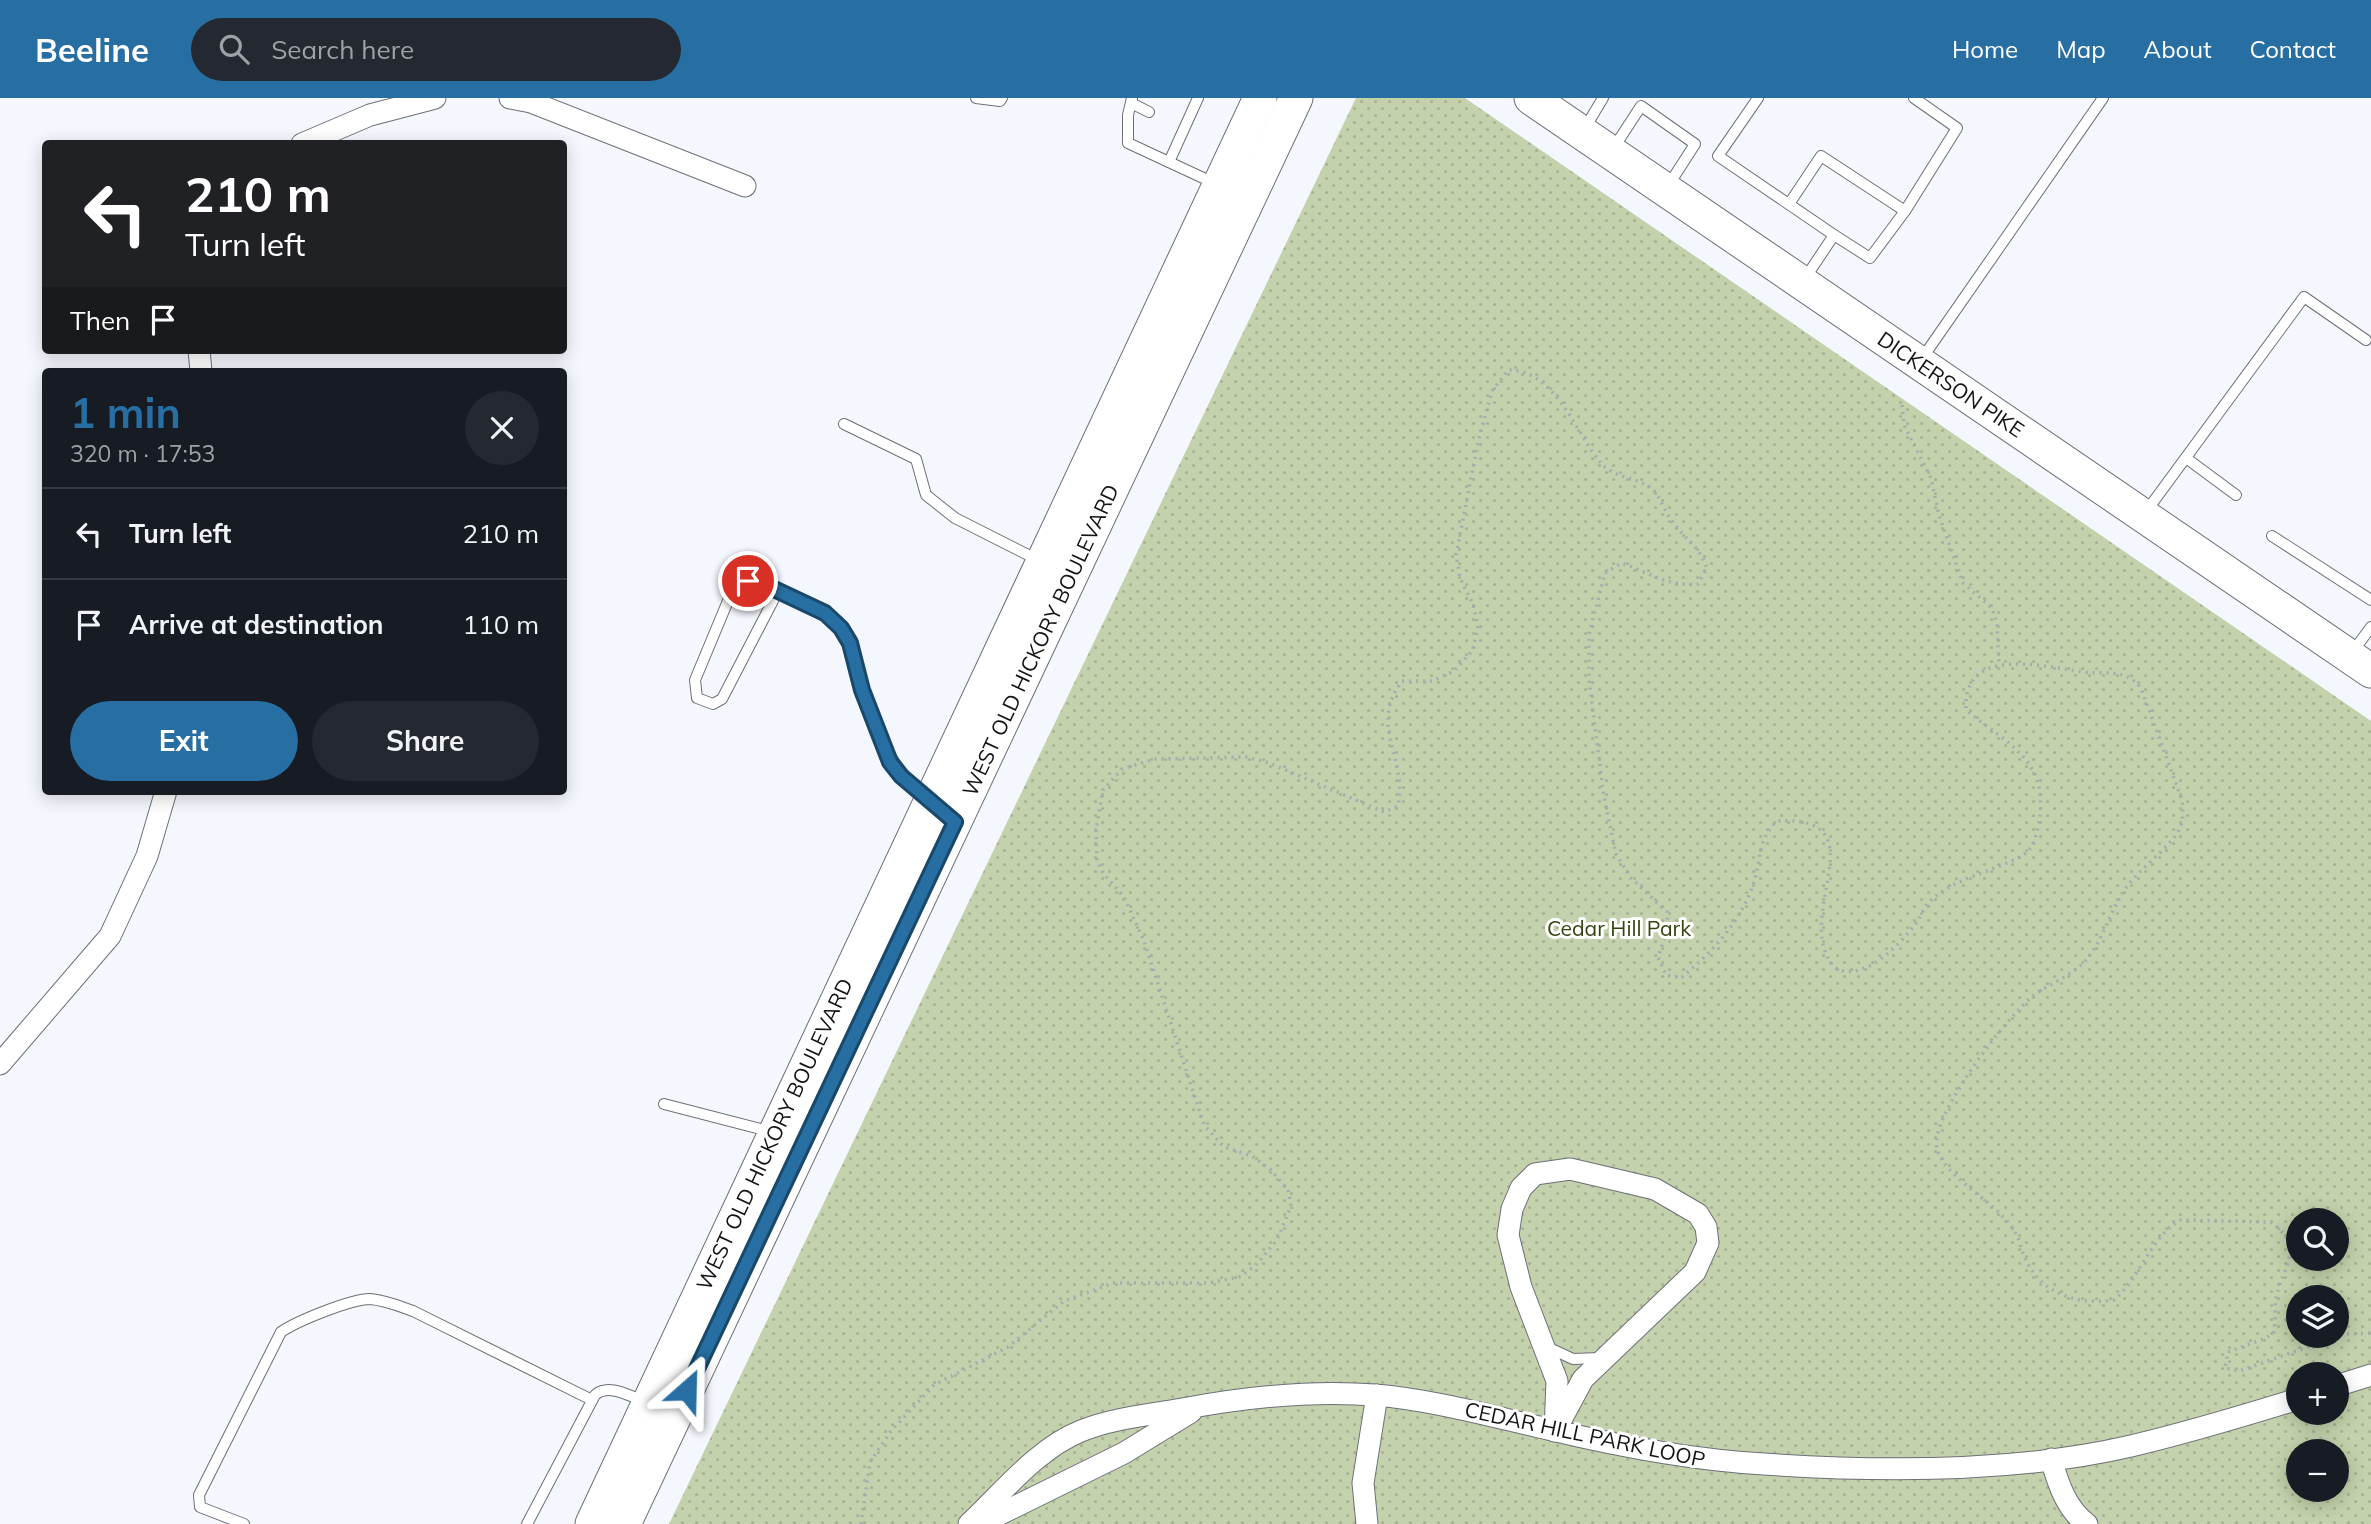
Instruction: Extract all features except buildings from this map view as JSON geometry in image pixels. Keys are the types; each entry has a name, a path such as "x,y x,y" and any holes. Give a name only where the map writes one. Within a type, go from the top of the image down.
{"main road":[{"name":"WEST OLD HICKORY BOULEVARD","path":"592,1524 662,1408 942,812 1042,562 1260,98"},
{"name":"WEST OLD HICKORY BOULEVARD","path":"624,1524 662,1408 775,1133 942,812 1296,98"},
{"path":"1254,186 1270,174 1305,98"},
{"name":"DICKERSON PIKE","path":"1531,98 2360,664"}],"street":[{"path":"311,140 370,115 435,98"},
{"path":"510,98 531,102 745,186"},
{"path":"0,1064 110,936 147,856 165,795"},
{"path":"1570,1169 1602,1174 1655,1189 1698,1214 1706,1227 1708,1243 1695,1272 1583,1380 1555,1431 1559,1405 1557,1381 1521,1287 1508,1235 1512,1209 1521,1188 1535,1174 1570,1169"},
{"path":"2349,1382 2371,1375"},
{"name":"CEDAR HILL PARK LOOP","path":"969,1524 1040,1459 1080,1431 1202,1405 1285,1395 1377,1395 1440,1404 1664,1454 1766,1465 1916,1467 2051,1460 2130,1446 2286,1402"},
{"path":"1368,1522 1363,1483 1377,1395"},
{"name":"CEDAR HILL PARK LOOP","path":"981,1524 1124,1453 1202,1405"},
{"path":"2051,1460 2060,1487 2078,1517 2087,1524"}],"lane":[{"path":"976,98 1000,101 1002,98"},
{"path":"1581,134 1603,98"},
{"path":"1758,98 1718,156 1870,258 1905,211 1957,128 1914,98"},
{"path":"1919,362 2103,98"},
{"path":"1169,162 1179,126 1193,100"},
{"path":"1149,112 1132,101 1128,142 1219,186"},
{"path":"1610,153 1642,102 1695,144 1665,191"},
{"path":"1789,204 1821,156 1905,211"},
{"path":"1802,282 1834,234"},
{"path":"2143,516 2304,297 2366,340"},
{"path":"844,424 916,458 926,495 955,517 1042,562"},
{"path":"2186,458 2236,495"},
{"path":"2272,536 2371,600"},
{"path":"778,591 723,699 713,704 697,698 695,680 735,584 759,582 825,613 841,628 850,643 862,690 890,762 942,812"},
{"path":"2360,664 2371,627"},
{"path":"664,1104 775,1133"},
{"path":"244,1524 205,1511 200,1507 199,1495 281,1332 295,1323 367,1299 386,1302 413,1311 592,1400"},
{"path":"1541,1343 1573,1359 1606,1357"},
{"path":"527,1524 592,1400 601,1389 609,1389 662,1408"}],"path":[{"path":"862,1524 870,1462 891,1431 934,1385 1009,1347 1064,1301 1113,1283 1208,1283 1239,1277 1255,1266 1277,1240 1291,1206 1288,1189 1271,1170 1252,1156 1224,1147 1204,1125 1144,941 1124,897 1103,873 1097,860 1096,830 1103,790 1122,769 1156,759 1246,757 1269,763 1384,812 1398,806 1402,788 1386,717 1390,697 1402,681 1433,681 1454,671 1473,650 1478,626 1456,555 1479,438 1492,391 1508,370 1523,370 1546,387 1568,413 1601,464 1622,478 1651,488 1674,524 1698,547 1707,568 1698,584 1683,585 1663,582 1622,563 1605,573 1589,634 1594,732 1616,854 1631,878 1667,912 1668,928 1658,957 1667,975 1681,978 1723,937 1746,903 1754,882 1763,835 1777,821 1799,820 1821,830 1830,840 1832,852 1823,895 1823,949 1832,967 1843,971 1859,969 1879,960 1917,921 1929,902 1982,871 2021,856 2032,847 2041,810 2029,763 2019,749 1966,710 1965,694 1976,679 1999,665 2010,662 2088,673 2119,673 2132,678 2141,688 2182,800 2184,817 2176,834 2122,893 2099,941 2085,961 2012,1015 1986,1049 1947,1111 1937,1135 1937,1149 1948,1167 2010,1225 2020,1241 2023,1262 2032,1275 2049,1288 2079,1301 2114,1300 2142,1268 2168,1226 2181,1220 2271,1222 2283,1231 2291,1244 2289,1261 2276,1300 2274,1332 2266,1338 2228,1352 2225,1368 2239,1371 2345,1334 2371,1333"},
{"path":"1902,405 1904,425 1931,478 1939,515 1963,583 1992,608 1997,624 1999,665"}],"green space":[{"name":"Cedar Hill Park","path":"1356,98 1465,98 2371,721 2371,1524 669,1524"}],"route":[{"path":"687,1390 955,822 901,776 890,762 862,690 850,643 841,628 825,613 759,582 748,581"}]}
